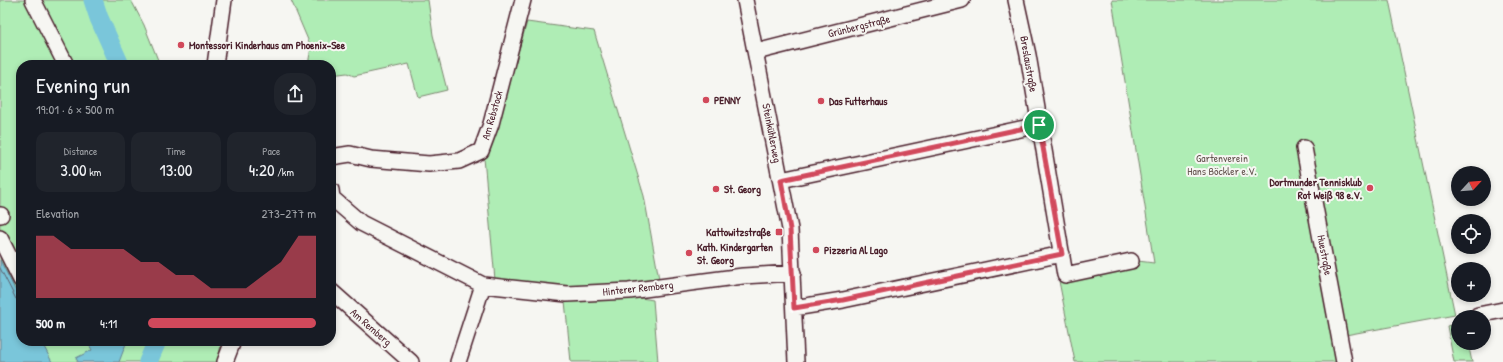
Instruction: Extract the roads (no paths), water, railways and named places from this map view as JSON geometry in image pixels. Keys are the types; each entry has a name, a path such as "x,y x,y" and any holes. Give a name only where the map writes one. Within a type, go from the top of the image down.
{"street":[{"path":"33,0 63,60"},
{"path":"216,60 224,0"},
{"name":"Am Rebstock","path":"336,156 350,154 371,159 429,164 459,161 481,151 491,124 523,0"},
{"name":"Steinkühlerweg","path":"745,0 790,229 796,362"},
{"name":"Grünbergstraße","path":"756,52 962,0"},
{"name":"Breslaustraße","path":"1016,0 1065,275 1130,261"},
{"path":"781,180 1039,125"},
{"name":"Huestraße","path":"1304,148 1344,362"},
{"name":"Hinterer Remberg","path":"336,198 361,223 483,285 567,294 629,291 735,276 793,273"},
{"path":"0,238 16,270"},
{"path":"794,308 843,300 1062,254"},
{"path":"458,362 483,285"},
{"name":"Am Remberg","path":"336,295 411,362"},
{"path":"1491,312 1503,310"},
{"path":"224,362 231,346"}],"water":[{"path":"0,260 16,291 16,346 44,346 52,362 0,362"},
{"path":"90,346 125,346 119,362 78,362 76,358 92,350"}],"waterway":[{"path":"93,0 99,18 118,60"},
{"path":"148,362 155,346"}],"place":[{"name":"Montessori Kinderhaus am Phoenix-See","path":"181,45"},
{"name":"PENNY","path":"706,100"},
{"name":"Das Futterhaus","path":"821,101"},
{"name":"Dortmunder Tennisklub Rot Weiß 98 e.V.","path":"1370,188"},
{"name":"St. Georg","path":"716,189"},
{"name":"Kattowitzstraße","path":"779,232"},
{"name":"Pizzeria Al Lago","path":"816,250"},
{"name":"Kath. Kindergarten St. Georg","path":"689,253"}],"park label":[{"name":"Gartenverein Hans Böckler e.V.","path":"1222,164"}]}
